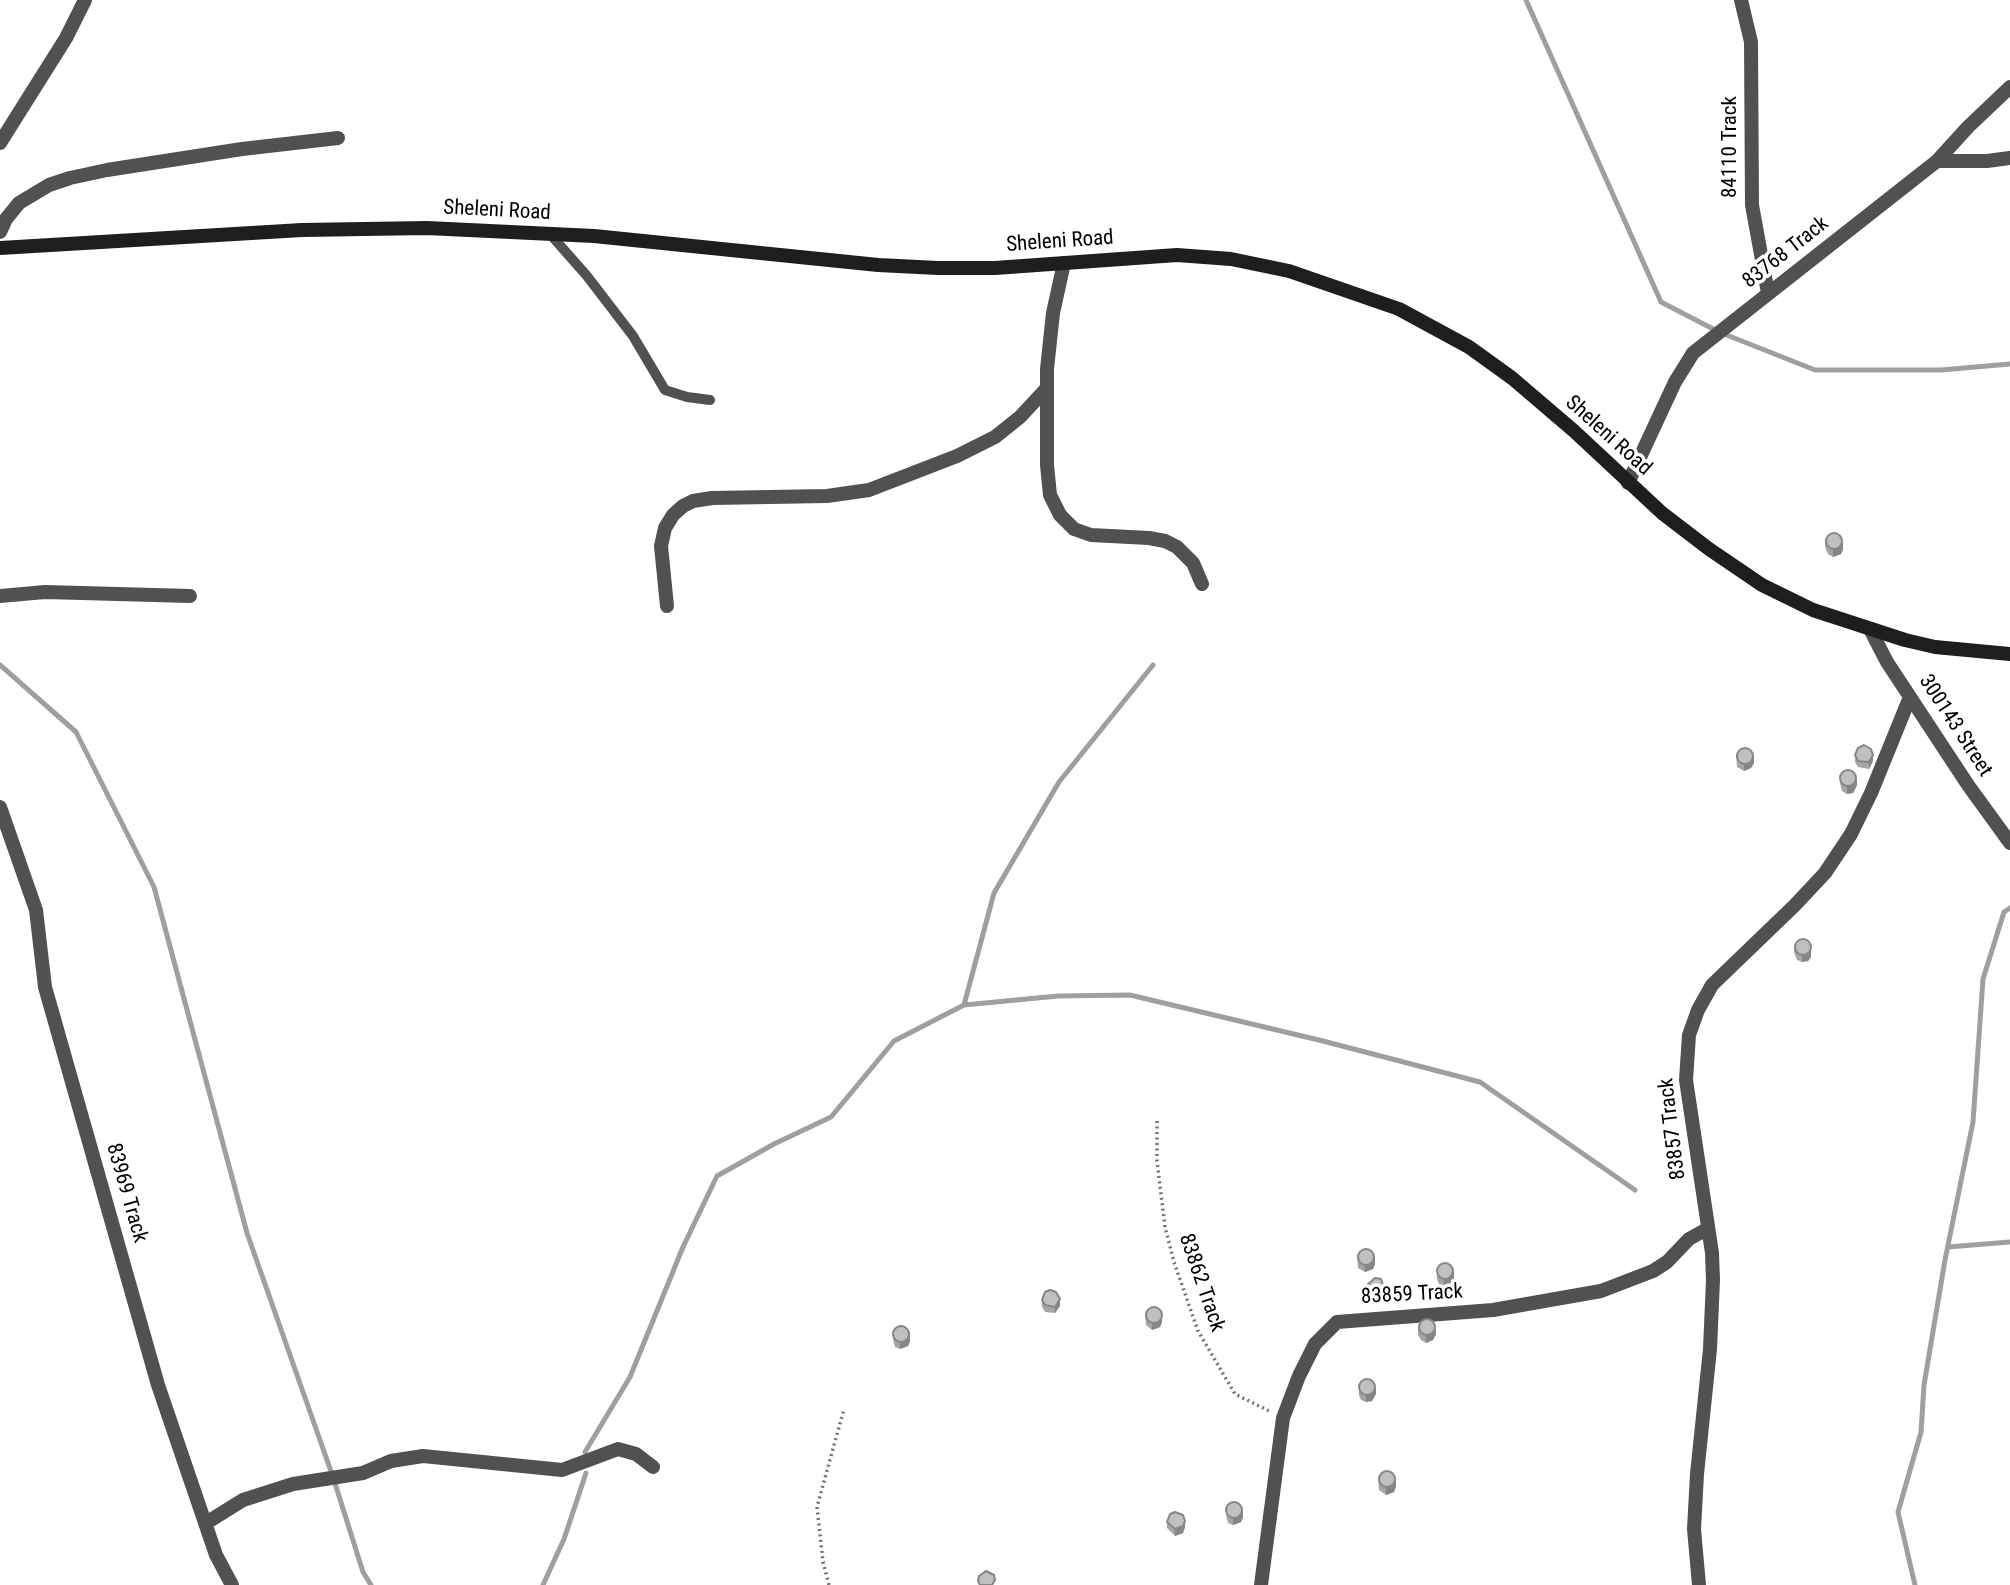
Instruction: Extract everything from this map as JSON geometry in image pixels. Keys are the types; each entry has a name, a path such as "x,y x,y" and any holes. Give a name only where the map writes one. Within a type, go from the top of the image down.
{"street":[{"name":"84110 Track","path":"1741,0 1751,42 1752,205 1768,293"},
{"path":"0,143 85,4"},
{"name":"83768 Track","path":"1628,483 1675,382 1693,354 1937,161 2010,87"},
{"path":"0,232 6,219 19,203 48,185 70,178 242,149 338,138"},
{"path":"1937,161 2010,158"},
{"name":"Sheleni Road","path":"0,248 325,229 427,228 594,236 878,265 995,268 1177,255 1231,259 1289,271 1399,309 1469,347 1574,431 1662,513 1762,585 1813,610 1870,629 1935,647 2010,654"},
{"path":"1064,263 1053,313 1047,388 1047,465 1050,495 1060,515 1074,528 1091,535 1165,541 1184,553 1193,564 1202,584"},
{"path":"667,606 661,546 673,515 683,506 692,501 712,499 827,496 869,490 957,456 995,437 1020,417 1047,388"},
{"path":"0,596 45,592 190,596"},
{"name":"300143 Street","path":"1870,629 1887,662 1968,785 2010,843"},
{"name":"83857 Track","path":"1699,1585 1694,1529 1710,1349 1713,1280 1686,1080 1689,1035 1698,1010 1712,985 1796,905 1825,873 1851,834 1895,738 1910,697"},
{"name":"83969 Track","path":"0,807 36,910 45,988 158,1385 216,1555 232,1585"},
{"name":"83859 Track","path":"1261,1585 1283,1419 1298,1376 1315,1344 1337,1322 1493,1310 1601,1291 1653,1271 1667,1262 1689,1239 1707,1229"},
{"path":"205,1523 243,1500 293,1484 363,1473 391,1461 423,1455 562,1469 618,1449 636,1454 653,1467"}],"lane":[{"path":"550,234 587,276 633,336 665,390 710,400"}],"path":[{"name":"83862 Track","path":"1157,1121 1157,1161 1165,1227 1198,1331 1235,1394 1283,1419"},
{"path":"829,1585 823,1562 817,1507 844,1409"}],"building":[{"path":"1831,533 1837,533 1842,541 1840,547 1831,549 1826,544 1826,538"},
{"path":"1864,745 1871,749 1873,755 1869,762 1858,761 1855,755 1858,748"},
{"path":"1742,748 1748,748 1753,756 1751,762 1742,764 1737,759 1737,753"},
{"path":"1845,770 1851,770 1856,778 1854,784 1845,786 1840,781 1840,775"},
{"path":"1800,939 1806,939 1811,947 1809,953 1800,955 1795,950 1795,944"},
{"path":"1363,1249 1369,1249 1374,1257 1372,1263 1363,1265 1358,1260 1358,1254"},
{"path":"1442,1263 1448,1263 1453,1271 1451,1277 1442,1279 1437,1274 1437,1268"},
{"path":"1375,1278 1381,1279 1384,1287 1380,1294 1375,1295 1369,1293 1367,1285"},
{"path":"1045,1292 1056,1292 1060,1299 1055,1307 1045,1305 1042,1300"},
{"path":"1151,1307 1157,1307 1162,1315 1160,1321 1151,1323 1146,1318 1146,1312"},
{"path":"1424,1319 1430,1319 1435,1327 1433,1333 1424,1335 1419,1330 1419,1324"},
{"path":"898,1326 904,1326 909,1334 907,1340 898,1342 893,1337 893,1331"},
{"path":"1364,1379 1370,1379 1375,1387 1373,1393 1364,1395 1359,1390 1359,1384"},
{"path":"1384,1471 1390,1471 1395,1479 1393,1485 1384,1487 1379,1482 1379,1476"},
{"path":"1231,1502 1237,1502 1242,1510 1240,1516 1231,1518 1226,1513 1226,1507"},
{"path":"1175,1512 1183,1515 1185,1521 1183,1526 1175,1529 1167,1522 1170,1514"},
{"path":"986,1571 994,1575 995,1580 992,1585 980,1585 979,1576"}],"waterway":[{"path":"1526,0 1661,302 1719,332 1815,370 1941,370 2010,364"},
{"path":"0,665 76,732 154,887 247,1233 333,1477 363,1572 371,1585"},
{"path":"964,1005 994,893 1059,782 1153,665"},
{"path":"1915,1585 1898,1512 1921,1432 1924,1385 1945,1260 1973,1122 1983,979 2004,912 2010,908"},
{"path":"585,1452 630,1377 683,1247 717,1176 774,1144 831,1117 894,1041 964,1005 1058,996 1130,995 1480,1082 1635,1190"},
{"path":"1948,1247 2010,1242"},
{"path":"543,1585 564,1539 586,1473"}]}
